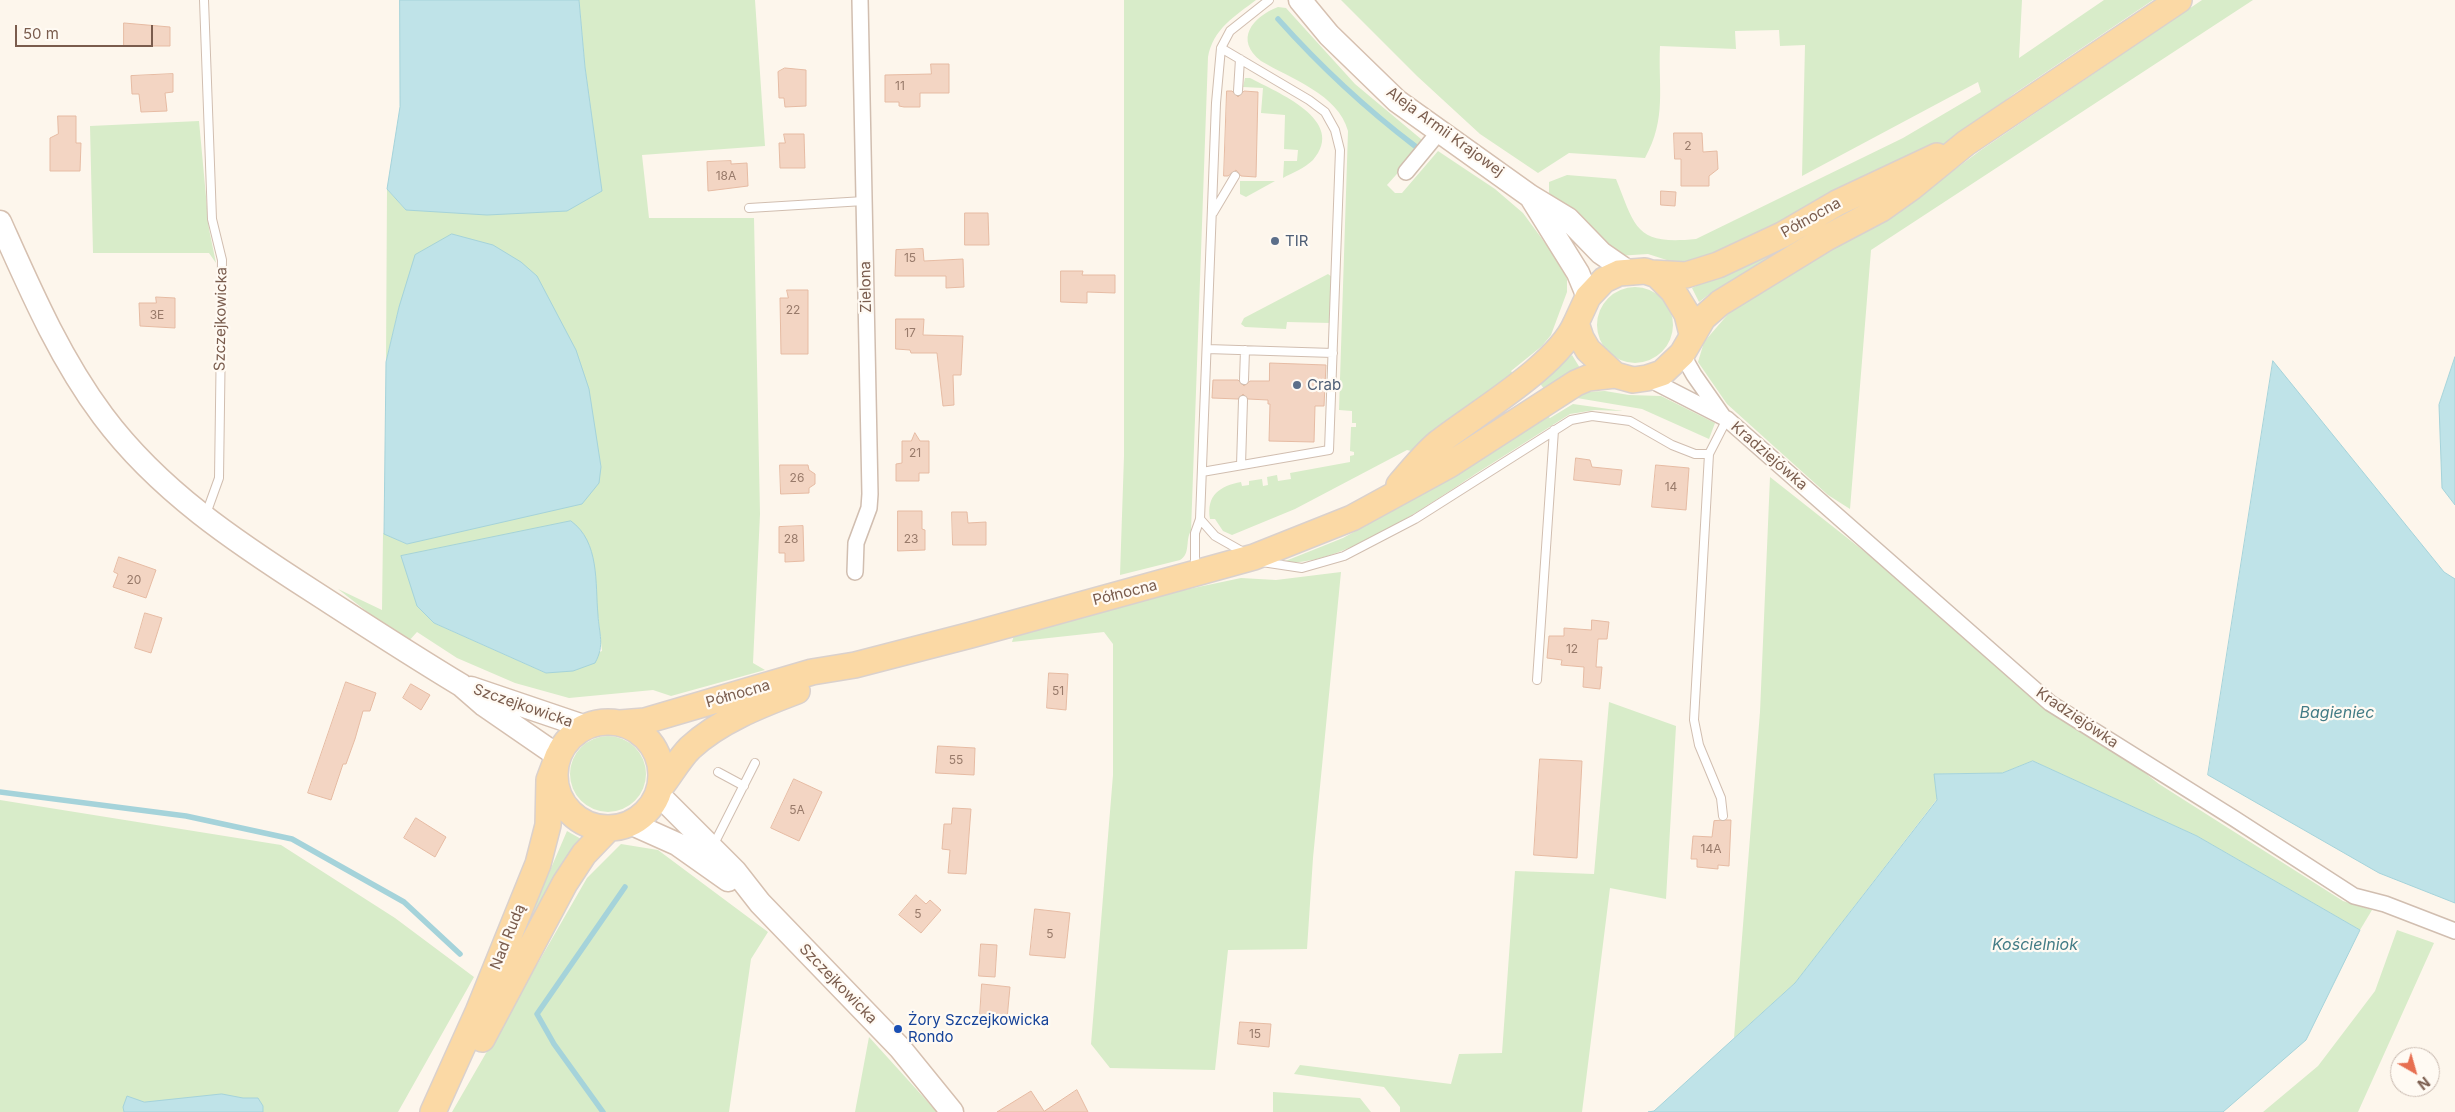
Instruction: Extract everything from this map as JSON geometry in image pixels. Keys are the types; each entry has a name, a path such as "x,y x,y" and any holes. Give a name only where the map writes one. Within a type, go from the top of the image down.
{"main road":[{"name":"Aleja Armii Krajowej","path":"1300,0 1329,35 1397,101 1530,196 1568,219 1601,253 1627,271"},
{"name":"Północna","path":"1687,344 1703,318 1720,303 1826,238 1881,209 1912,187 1966,142 2179,0"},
{"name":"Północna","path":"1652,273 1686,275 1718,265 1782,235 1845,199 1966,142"},
{"name":"Aleja Armii Krajowej","path":"1530,196 1572,262 1588,297"},
{"name":"Szczejkowicka","path":"0,222 51,330 90,397 128,447 165,485 205,518 254,553 461,685 484,705 558,756"},
{"path":"1627,271 1652,273 1668,284 1687,314 1687,344 1669,368 1647,378 1627,379 1614,375 1588,350 1578,334 1576,323 1588,297 1604,280 1627,271"},
{"name":"Północna","path":"1387,498 1436,444 1551,358 1569,338 1576,323"},
{"name":"Północna","path":"620,723 645,721 812,672 855,665 1194,575 1254,557 1335,525 1449,465 1576,384 1588,378 1614,375"},
{"name":"Północna","path":"658,792 691,747 722,725 855,665"},
{"name":"Szczejkowicka","path":"461,685 586,727"},
{"path":"603,722 620,723 639,732 653,747 660,766 658,792 645,812 620,825 584,822 565,806 555,779 558,756 566,742 586,727 603,722"},
{"name":"Nad Rudą","path":"433,1112 478,1012 538,864 548,826 549,780 558,756"},
{"name":"Szczejkowicka","path":"658,792 735,871 760,903 900,1048 952,1112"},
{"name":"Szczejkowicka","path":"620,825 677,844 760,903"},
{"name":"Nad Rudą","path":"433,1112 486,1033 545,918 579,860 620,825"}],"street":[{"name":"Zielona","path":"855,572 856,544 869,508 870,494 860,0"},
{"path":"1406,172 1439,132"},
{"name":"Kradziejówka","path":"1687,344 1725,417"},
{"name":"Kradziejówka","path":"1647,378 1698,406 1725,417 2050,703 2235,818 2354,896 2385,904 2455,931"}],"lane":[{"name":"Szczejkowicka","path":"204,0 212,219 222,260 219,478 205,518"},
{"path":"1194,575 1196,533 1200,519 1212,215 1221,48 1230,31 1268,0"},
{"path":"1202,472 1329,450 1340,150 1335,130 1325,112 1309,100 1221,48"},
{"path":"1238,91 1240,59"},
{"path":"1212,215 1235,176"},
{"path":"749,208 864,201"},
{"path":"1207,349 1333,353"},
{"path":"1244,380 1245,350"},
{"path":"1241,465 1243,400"},
{"path":"1200,519 1215,536 1264,563 1302,568 1344,556 1415,519 1571,420 1592,416 1630,421 1672,445 1695,454 1708,454"},
{"path":"1723,816 1721,798 1699,745 1694,720 1708,454 1725,417"},
{"path":"1538,680 1554,430"},
{"path":"712,848 755,763"},
{"path":"718,772 744,786"}],"green space":[{"path":"579,0 755,0 765,146 642,155 649,218 754,218 760,514 753,663 765,670 671,696 653,690 569,698 515,683 457,658 417,632 407,643 338,589 382,610 383,533 407,544 601,467 595,437 399,307 386,362 387,189 406,210 601,191 585,67","holes":["421,610 598,616 602,651 546,673 434,623"]},
{"path":"1124,0 1256,0 1220,31 1208,57 1191,531 1187,550 1180,560 1120,575 1124,456"},
{"path":"1341,0 2022,0 2019,58 2104,0 2153,0 2015,93 1953,140 1724,251 1690,264 1673,262 1648,254 1617,256 1549,193 1549,182 1567,175 1616,179 1628,210 1634,222 1641,230 1650,236 1661,239 1696,239 1903,138 1981,92 1978,82 1802,176 1805,45 1780,46 1779,30 1735,31 1736,49 1660,46 1659,116 1652,143 1645,158 1569,153 1538,173 1480,134 1417,76"},
{"path":"2202,0 2253,0 1871,250 1850,509 1828,495 1727,404 1698,362 1704,342 1729,313 1813,261 1895,214 1981,150"},
{"path":"1278,7 1286,8 1355,84 1421,139 1423,143 1421,147 1387,185 1395,193 1402,193 1438,151 1495,189 1523,213 1562,266 1567,279 1567,292 1551,335 1542,346 1511,371 1514,375 1411,451 1407,450 1295,509 1232,535 1223,531 1215,519 1210,519 1210,504 1216,493 1221,489 1241,482 1242,486 1249,485 1249,481 1262,479 1263,486 1268,485 1267,477 1277,475 1278,481 1291,479 1290,473 1350,462 1350,456 1354,455 1354,452 1350,451 1351,427 1356,427 1356,423 1352,423 1352,411 1339,410 1348,131 1343,118 1324,97 1261,61 1253,53 1249,45 1248,37 1250,30 1261,17"},
{"path":"1245,78 1250,78 1291,100 1315,120 1322,132 1321,146 1310,163 1283,178 1284,161 1297,161 1298,150 1284,149 1285,115 1261,113 1263,88 1243,87"},
{"path":"199,121 209,229 216,263 209,253 93,253 90,126"},
{"path":"1910,179 1708,295 1699,302 1692,288 1793,240"},
{"path":"1240,181 1275,181 1246,197 1240,194"},
{"path":"1328,274 1332,277 1331,323 1287,322 1286,329 1245,327 1241,324 1244,318"},
{"path":"1635,287 1650,290 1662,298 1670,310 1673,325 1670,340 1662,352 1650,360 1635,363 1620,360 1608,352 1600,340 1597,325 1600,310 1608,298 1620,290"},
{"path":"1572,355 1580,368 1545,390 1538,381"},
{"path":"1605,391 1629,395 1661,396 1715,423 1709,439 1642,409 1571,397 1583,392"},
{"path":"1573,404 1623,411 1595,410 1570,414 1412,515 1358,544 1332,555 1306,561 1283,562 1343,538 1417,497 1546,415 1550,418"},
{"path":"1770,477 2159,784 2343,901 2372,910 2360,930 2197,836 2033,761 2002,773 1935,774 1937,799 1795,983 1734,1038 1760,712"},
{"path":"1341,572 1313,858 1307,949 1228,950 1215,1070 1110,1068 1091,1044 1113,775 1113,644 1104,632 1012,642 1015,632 1113,605 1241,578 1276,580"},
{"path":"1609,702 1676,726 1666,899 1610,888 1582,1112 1400,1112 1400,1107 1384,1087 1294,1074 1300,1065 1451,1084 1459,1054 1502,1053 1515,871 1594,874"},
{"path":"601,736 615,736 629,742 640,753 646,767 643,789 635,801 615,812 601,812 587,806 576,795 570,781 570,767 576,753 587,742"},
{"path":"0,800 281,845 395,918 474,977 398,1112 0,1112"},
{"path":"567,831 581,839 535,913 533,910"},
{"path":"621,844 658,850 768,932 751,959 729,1112 452,1112 587,878"},
{"path":"2397,930 2434,943 2358,1112 2263,1112 2318,1066 2375,991"},
{"path":"869,1037 937,1112 855,1112"},
{"path":"1273,1092 1360,1098 1371,1112 1273,1112"}],"water":[{"path":"400,0 579,0 585,67 602,191 567,211 487,215 406,210 387,189 400,107"},
{"path":"452,234 493,245 521,262 537,276 576,350 589,389 601,467 599,483 582,504 407,544 384,534 386,362 399,307 415,255"},
{"path":"2455,357 2455,505 2442,488 2439,405"},
{"name":"Bagieniec","path":"2273,361 2444,572 2455,579 2455,903 2379,873 2208,775"},
{"path":"571,521 587,540 594,564 601,639 600,651 595,663 573,671 546,673 434,623 417,606 401,556"},
{"name":"Kościelniok","path":"2033,761 2197,836 2360,930 2306,1040 2223,1112 1648,1112 1654,1111 1795,983 1937,800 1934,774 2002,773"},
{"path":"222,1094 243,1098 258,1098 263,1106 263,1112 124,1112 123,1107 127,1096 144,1102"}],"building":[{"path":"124,23 170,27 170,46 124,46"},
{"path":"931,64 949,64 949,93 920,93 920,107 904,107 899,106 899,102 885,102 885,75 931,74"},
{"path":"785,68 806,70 806,106 785,107 784,98 779,98 778,72"},
{"path":"173,74 173,92 165,93 167,111 141,112 139,94 132,94 131,76"},
{"path":"1227,91 1232,91 1238,97 1244,91 1258,92 1256,177 1241,176 1236,170 1228,176 1224,176"},
{"path":"58,116 76,116 76,143 81,143 80,171 50,171 50,138 58,134"},
{"path":"1674,133 1702,133 1703,152 1717,151 1718,169 1709,176 1709,186 1681,186 1681,159 1675,159"},
{"path":"784,134 804,134 805,168 780,168 779,143 785,143"},
{"path":"731,161 731,164 747,163 748,186 708,191 707,162"},
{"path":"1661,191 1676,192 1675,206 1661,205"},
{"path":"965,213 988,213 989,245 965,245"},
{"path":"923,249 924,261 963,259 964,287 946,288 946,276 895,276 896,250"},
{"path":"1061,271 1083,271 1082,275 1115,275 1115,293 1087,292 1087,303 1061,302"},
{"path":"787,290 808,290 808,354 781,354 780,298 788,298"},
{"path":"156,297 175,298 175,328 140,326 139,303 156,303"},
{"path":"896,319 924,319 923,335 963,336 961,375 953,375 954,405 943,406 937,353 911,353 910,350 896,349"},
{"path":"1270,363 1326,365 1324,406 1315,406 1314,442 1269,441 1270,404 1268,404 1268,400 1248,399 1243,394 1238,399 1212,398 1213,380 1238,380 1244,386 1250,381 1269,381"},
{"path":"915,433 920,441 929,441 929,473 919,473 919,481 896,481 896,464 902,463 902,441 911,441"},
{"path":"1576,458 1590,460 1592,467 1622,470 1620,485 1574,480"},
{"path":"780,465 808,465 809,470 815,474 815,484 809,488 809,493 781,494"},
{"path":"1656,465 1689,468 1686,510 1652,507"},
{"path":"898,511 922,511 922,529 925,530 925,550 898,551"},
{"path":"952,512 967,512 968,523 986,522 986,545 953,545"},
{"path":"803,526 804,561 785,562 785,553 779,553 779,527"},
{"path":"119,557 156,570 146,598 113,587 118,574 114,572"},
{"path":"145,613 162,618 151,653 135,648"},
{"path":"1592,620 1609,622 1607,639 1598,639 1596,667 1602,667 1600,689 1583,687 1584,667 1561,665 1562,660 1547,658 1549,636 1564,636 1564,628 1591,630"},
{"path":"1049,673 1068,674 1066,710 1047,708"},
{"path":"346,682 376,693 370,711 363,711 355,739 346,764 343,764 331,800 308,793"},
{"path":"411,684 430,695 421,710 403,698"},
{"path":"938,746 975,748 974,775 936,773"},
{"path":"1540,759 1582,761 1577,858 1534,855"},
{"path":"794,779 822,792 799,841 771,828"},
{"path":"953,808 971,809 966,874 948,873 950,850 942,849 944,824 951,824"},
{"path":"416,818 446,837 435,857 404,838"},
{"path":"1731,820 1729,866 1718,865 1718,869 1697,867 1697,859 1691,859 1693,836 1712,837 1714,821"},
{"path":"916,895 926,904 930,900 941,910 921,933 899,915"},
{"path":"1035,909 1070,913 1065,958 1030,955"},
{"path":"981,944 997,945 995,977 979,976"},
{"path":"982,984 1010,987 1007,1019 980,1016"},
{"path":"1240,1022 1271,1024 1269,1047 1238,1044"},
{"path":"1077,1090 1088,1112 997,1112 1031,1091 1044,1111"}],"waterway":[{"path":"1278,19 1344,86 1378,117 1415,146"},
{"path":"0,792 186,816 292,839 404,902 460,954"},
{"path":"603,1112 554,1044 537,1014 625,887"}],"place":[{"name":"TIR","path":"1275,241"},
{"name":"Crab","path":"1297,385"},
{"name":"Żory Szczejkowicka Rondo","path":"898,1029"}]}
